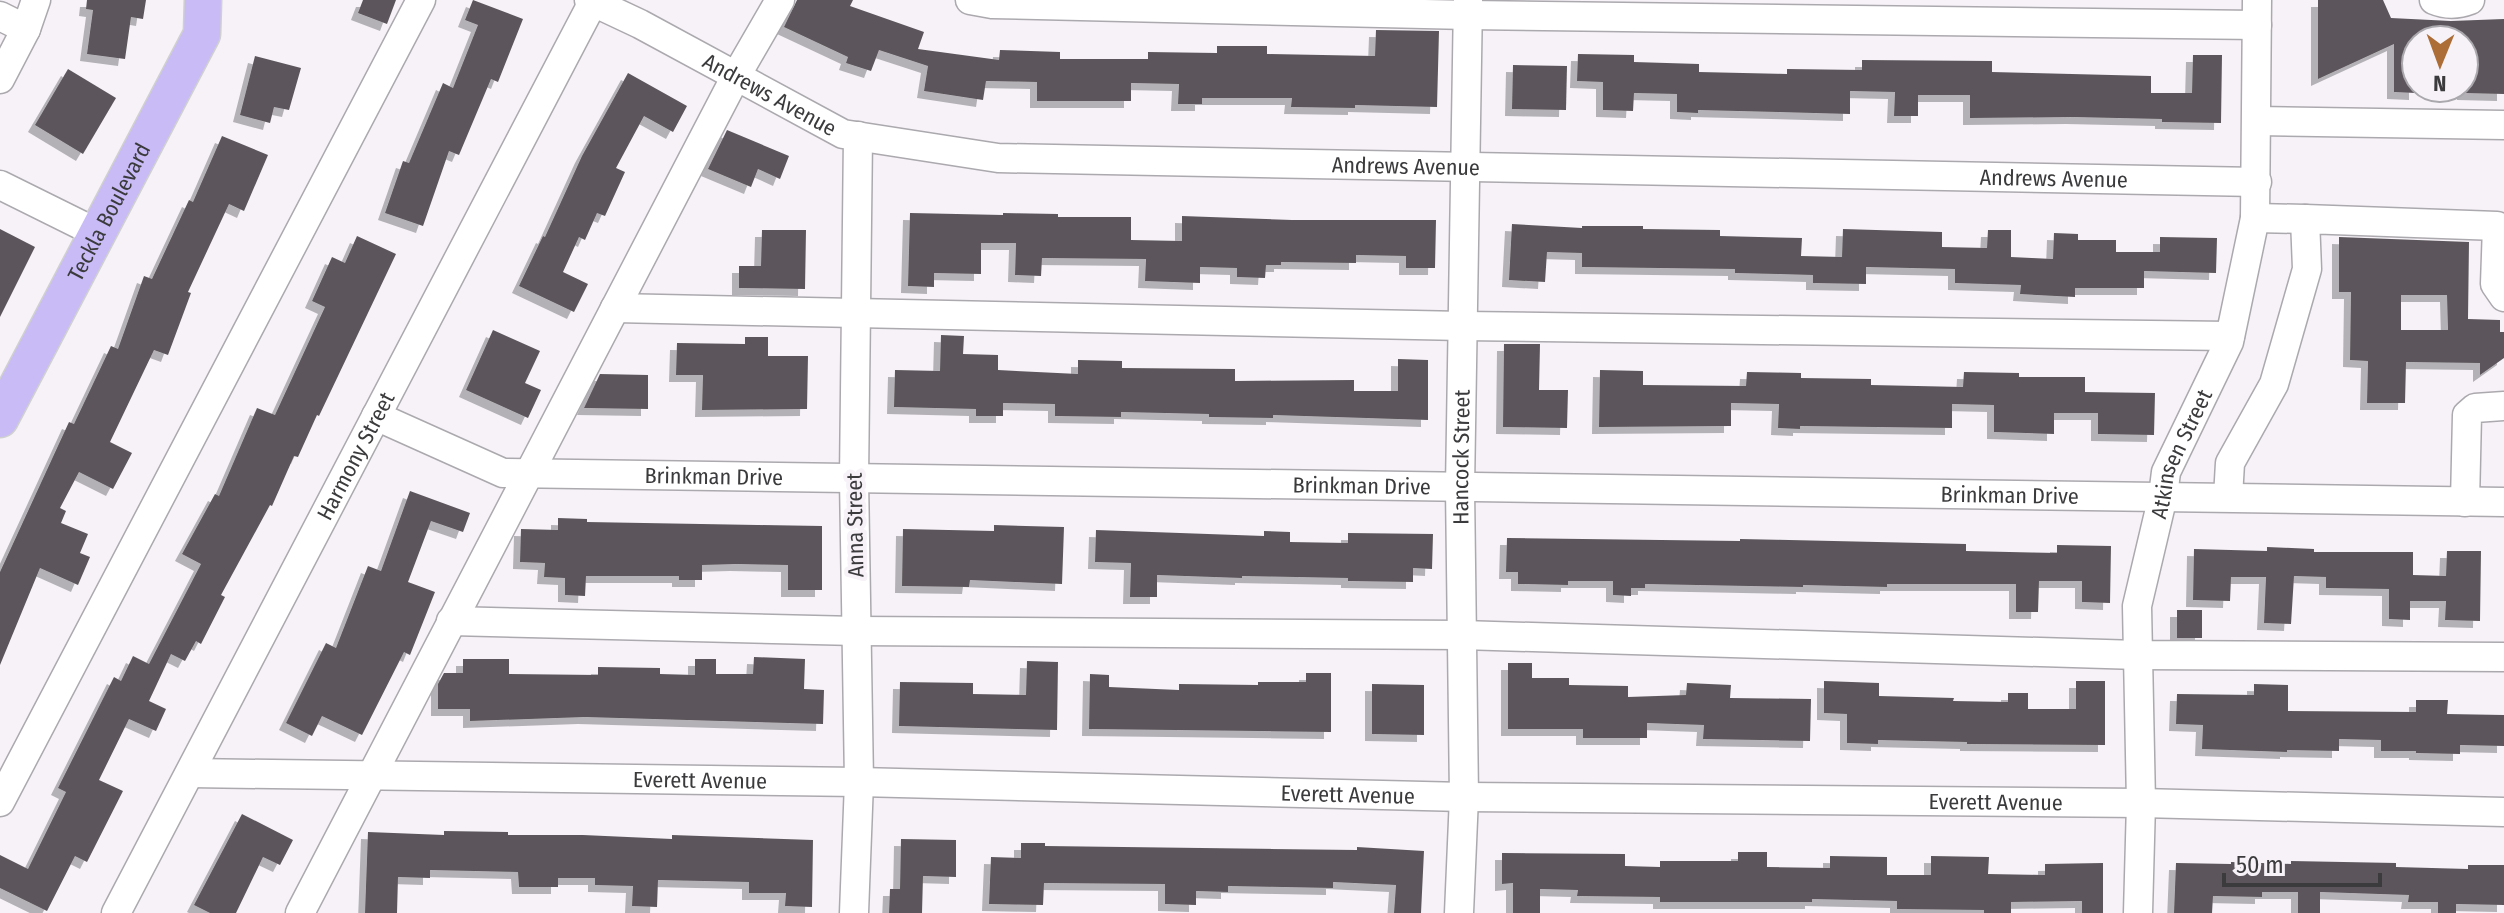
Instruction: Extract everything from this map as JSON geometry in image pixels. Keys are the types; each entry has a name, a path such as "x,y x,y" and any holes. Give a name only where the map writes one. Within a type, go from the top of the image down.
{"main road":[{"name":"Teckla Boulevard","path":"0,419 202,34 203,0"}],"street":[{"path":"0,79 26,29 36,0"},
{"path":"0,802 421,0"},
{"path":"300,913 736,76 780,0"},
{"path":"970,0 992,4 2257,12"},
{"path":"2434,0 2454,4 2470,0"},
{"name":"Andrews Avenue","path":"592,1 843,134 998,158 2257,182"},
{"name":"Harmony Street","path":"116,913 592,1"},
{"name":"Hancock Street","path":"1459,913 1464,797 1460,488 1468,8"},
{"name":"Atkinsen Street","path":"2138,913 2141,803 2137,606 2166,472 2230,336 2255,218 2257,12"},
{"path":"0,16 26,29"},
{"path":"2257,121 2504,125"},
{"name":"Anna Street","path":"854,913 859,782 854,479 858,136"},
{"path":"0,185 97,233"},
{"path":"2255,218 2497,226 2495,284 2504,297"},
{"path":"2228,497 2230,463 2274,384 2307,269 2305,219"},
{"path":"615,308 1463,326 2230,336"},
{"path":"2465,502 2467,415 2475,408 2504,406"},
{"name":"Brinkman Drive","path":"376,416 503,473 2504,502"},
{"path":"451,621 856,631 1462,635 2138,655 2504,657"},
{"name":"Everett Avenue","path":"190,773 859,782 1464,797 2141,803 2504,812"}],"building":[{"path":"87,0 146,0 143,19 131,17 125,59 87,54 93,10 86,9"},
{"path":"363,0 396,0 387,24 358,13"},
{"path":"473,0 523,19 498,82 491,79 459,155 449,151 423,226 385,213 403,161 409,163 443,83 453,88 478,25 465,20"},
{"path":"797,0 853,0 850,6 924,32 918,49 999,60 1000,50 1060,52 1060,59 1148,59 1148,52 1217,53 1217,46 1267,46 1267,54 1375,56 1376,30 1439,31 1437,107 1291,107 1292,98 1202,98 1202,104 1178,104 1179,84 1131,83 1131,101 1037,101 1037,82 986,81 983,100 924,91 928,66 879,50 871,71 846,63 848,57 784,27"},
{"path":"2318,0 2383,0 2391,18 2451,21 2504,19 2504,94 2480,93 2480,24 2400,24 2400,92 2394,92 2394,44 2318,79"},
{"path":"1578,54 1634,55 1634,62 1699,64 1699,72 1787,74 1787,69 1862,70 1862,60 1992,61 1992,72 2151,76 2151,93 2192,93 2193,55 2222,55 2221,123 2073,117 1970,118 1970,95 1918,95 1918,116 1894,116 1895,92 1850,91 1850,114 1677,112 1677,94 1634,93 1633,111 1603,110 1603,82 1577,81"},
{"path":"255,56 301,68 289,110 274,107 270,123 240,115"},
{"path":"1513,65 1567,66 1566,110 1512,109"},
{"path":"68,69 116,98 83,154 35,125"},
{"path":"628,73 687,106 673,132 644,116 616,168 625,172 605,216 597,213 585,240 579,237 563,272 588,284 574,312 519,286 582,156"},
{"path":"727,130 789,156 780,179 758,169 751,187 708,169"},
{"path":"222,136 268,155 244,211 229,204 188,292 191,293 168,355 154,350 110,442 132,453 113,489 79,472 60,508 66,511 61,523 88,534 80,553 90,557 78,585 40,568 0,665 0,572 69,422 74,424 111,346 118,349 144,276 152,279 189,200 193,202"},
{"path":"910,213 1131,217 1131,240 1182,241 1182,216 1436,220 1435,268 1406,268 1406,256 1356,255 1356,263 1281,262 1281,265 1266,265 1265,278 1237,277 1237,268 1200,267 1200,283 1145,281 1146,259 1042,258 1041,276 1015,275 1016,243 981,243 981,274 934,273 934,287 908,286"},
{"path":"1512,224 1582,228 1643,226 1643,229 1720,230 1720,236 1802,238 1801,256 1842,257 1843,229 1942,232 1942,247 1987,248 1988,230 2011,230 2011,257 2053,259 2054,233 2078,234 2078,240 2116,240 2116,252 2160,252 2160,237 2217,238 2216,273 2144,271 2144,288 2075,288 2075,297 2020,294 2021,285 1955,283 1955,269 1866,267 1866,284 1813,283 1813,275 1735,273 1735,269 1582,267 1582,253 1547,252 1545,282 1509,280"},
{"path":"0,229 35,247 0,317"},
{"path":"762,230 806,230 805,289 739,288 739,266 761,266"},
{"path":"357,236 396,254 298,457 294,456 272,506 221,595 225,597 201,644 196,641 185,661 171,654 149,701 166,709 156,731 129,719 99,780 123,791 87,862 75,856 47,911 0,888 0,855 28,869 66,792 58,788 114,677 121,681 133,656 149,664 201,564 182,554 215,494 219,496 257,408 275,415 325,307 312,301 332,257 345,263"},
{"path":"2339,237 2469,242 2468,319 2500,320 2500,332 2504,332 2504,358 2480,375 2480,363 2406,362 2405,403 2367,403 2368,361 2350,360 2351,292 2339,292","holes":["2401,295 2447,295 2448,330 2401,330"]},
{"path":"493,330 540,351 525,383 541,390 528,418 466,390"},
{"path":"941,335 964,336 963,354 998,355 998,370 1078,374 1078,360 1122,361 1122,368 1235,369 1235,381 1354,380 1354,391 1398,391 1398,359 1428,360 1428,420 1273,415 1273,418 1209,417 1209,414 1121,412 1121,417 1055,416 1055,404 1003,403 1003,416 976,416 976,409 894,407 895,370 940,371"},
{"path":"745,337 768,337 768,356 808,356 807,409 702,410 703,375 676,375 677,343 745,344"},
{"path":"1504,344 1540,344 1539,390 1568,390 1567,428 1503,427"},
{"path":"1600,370 1643,371 1643,385 1746,386 1747,372 1801,373 1801,378 1871,379 1871,385 1963,387 1964,372 2019,373 2019,377 2085,377 2085,392 2155,393 2154,435 2098,434 2098,413 2054,413 2054,434 1994,432 1994,405 1952,404 1952,428 1778,428 1779,404 1731,403 1731,426 1599,427"},
{"path":"600,374 648,375 648,409 584,408"},
{"path":"410,491 470,513 463,532 431,521 408,582 435,592 410,655 404,652 362,735 322,716 312,736 286,723 326,643 336,648 368,566 381,571"},
{"path":"558,518 587,519 587,522 822,526 822,590 788,590 788,565 737,564 702,565 702,580 679,580 679,576 586,576 585,596 565,595 565,578 544,577 545,563 520,562 521,529 558,530"},
{"path":"994,525 1064,527 1062,584 970,580 969,587 902,586 903,529 994,531"},
{"path":"1096,530 1264,536 1264,531 1290,532 1290,542 1348,543 1348,533 1433,534 1432,569 1413,568 1413,582 1157,575 1157,597 1130,597 1131,563 1095,562"},
{"path":"1507,538 1966,544 1966,551 2057,553 2057,545 2111,546 2110,603 2082,602 2082,581 2039,581 2038,612 2016,612 2016,584 1803,587 1645,584 1645,588 1631,588 1631,596 1613,595 1613,581 1568,581 1568,585 1518,584 1518,572 1506,572"},
{"path":"2267,547 2314,549 2314,552 2413,552 2413,575 2446,576 2447,551 2481,551 2480,621 2445,620 2446,601 2410,601 2410,620 2389,619 2389,589 2326,588 2326,577 2294,576 2291,624 2264,623 2266,577 2231,577 2230,601 2193,600 2194,549 2267,551"},
{"path":"2177,610 2202,610 2202,638 2177,638"},
{"path":"754,657 805,659 804,689 824,690 823,724 585,717 470,721 470,709 438,709 438,684 444,673 463,673 463,659 509,659 509,674 598,675 598,667 660,668 660,674 695,675 695,659 716,659 716,674 753,674"},
{"path":"1027,661 1058,662 1057,730 899,726 900,682 973,683 973,694 1026,695"},
{"path":"1508,663 1532,663 1532,678 1569,678 1569,685 1628,686 1628,697 1686,695 1687,683 1731,685 1730,698 1811,699 1810,741 1703,739 1704,725 1647,723 1647,738 1583,738 1583,729 1508,729"},
{"path":"1306,673 1331,673 1331,732 1089,729 1090,674 1109,675 1109,687 1179,690 1179,684 1306,682"},
{"path":"1824,681 1879,683 1879,696 1954,698 1953,701 2008,702 2008,693 2028,693 2028,709 2076,709 2076,681 2105,681 2105,745 1878,740 1878,744 1847,743 1847,714 1824,713"},
{"path":"1372,684 1424,685 1424,735 1372,734"},
{"path":"2254,684 2288,685 2288,711 2416,712 2416,700 2448,700 2447,714 2504,715 2504,746 2460,745 2460,754 2416,753 2381,751 2381,740 2339,739 2339,751 2202,749 2203,725 2176,724 2177,694 2254,695"},
{"path":"242,814 293,840 280,865 263,857 236,913 210,913 194,905"},
{"path":"444,831 672,839 672,835 813,840 812,907 785,906 786,893 749,893 749,882 658,880 657,907 632,906 633,886 595,885 595,878 558,878 558,887 519,887 518,872 430,870 430,878 398,877 397,913 365,913 368,832 444,835"},
{"path":"901,839 956,840 956,877 923,876 922,913 889,913 890,889 900,889"},
{"path":"1021,843 1045,843 1045,846 1357,850 1357,847 1424,851 1421,913 1394,913 1396,885 1333,882 1333,888 1228,886 1228,892 1196,891 1196,905 1165,904 1165,884 1044,883 1043,905 989,904 991,857 1021,858"},
{"path":"1738,852 1767,852 1767,867 1830,868 1830,856 1887,857 1887,875 1931,875 1931,856 1989,857 1988,874 2045,875 2045,864 2103,863 2103,913 2082,913 2082,901 2011,902 2011,913 1984,913 1984,910 1897,909 1897,901 1660,902 1660,897 1577,896 1578,890 1540,889 1540,913 1513,913 1513,883 1502,884 1502,853 1625,854 1625,866 1660,867 1660,861 1738,861"},
{"path":"2291,861 2396,863 2396,867 2468,869 2468,865 2504,865 2504,905 2456,904 2456,913 2438,913 2438,902 2408,902 2409,895 2320,892 2320,913 2298,913 2298,892 2262,892 2262,897 2213,896 2212,913 2174,913 2176,863 2291,864"}]}
